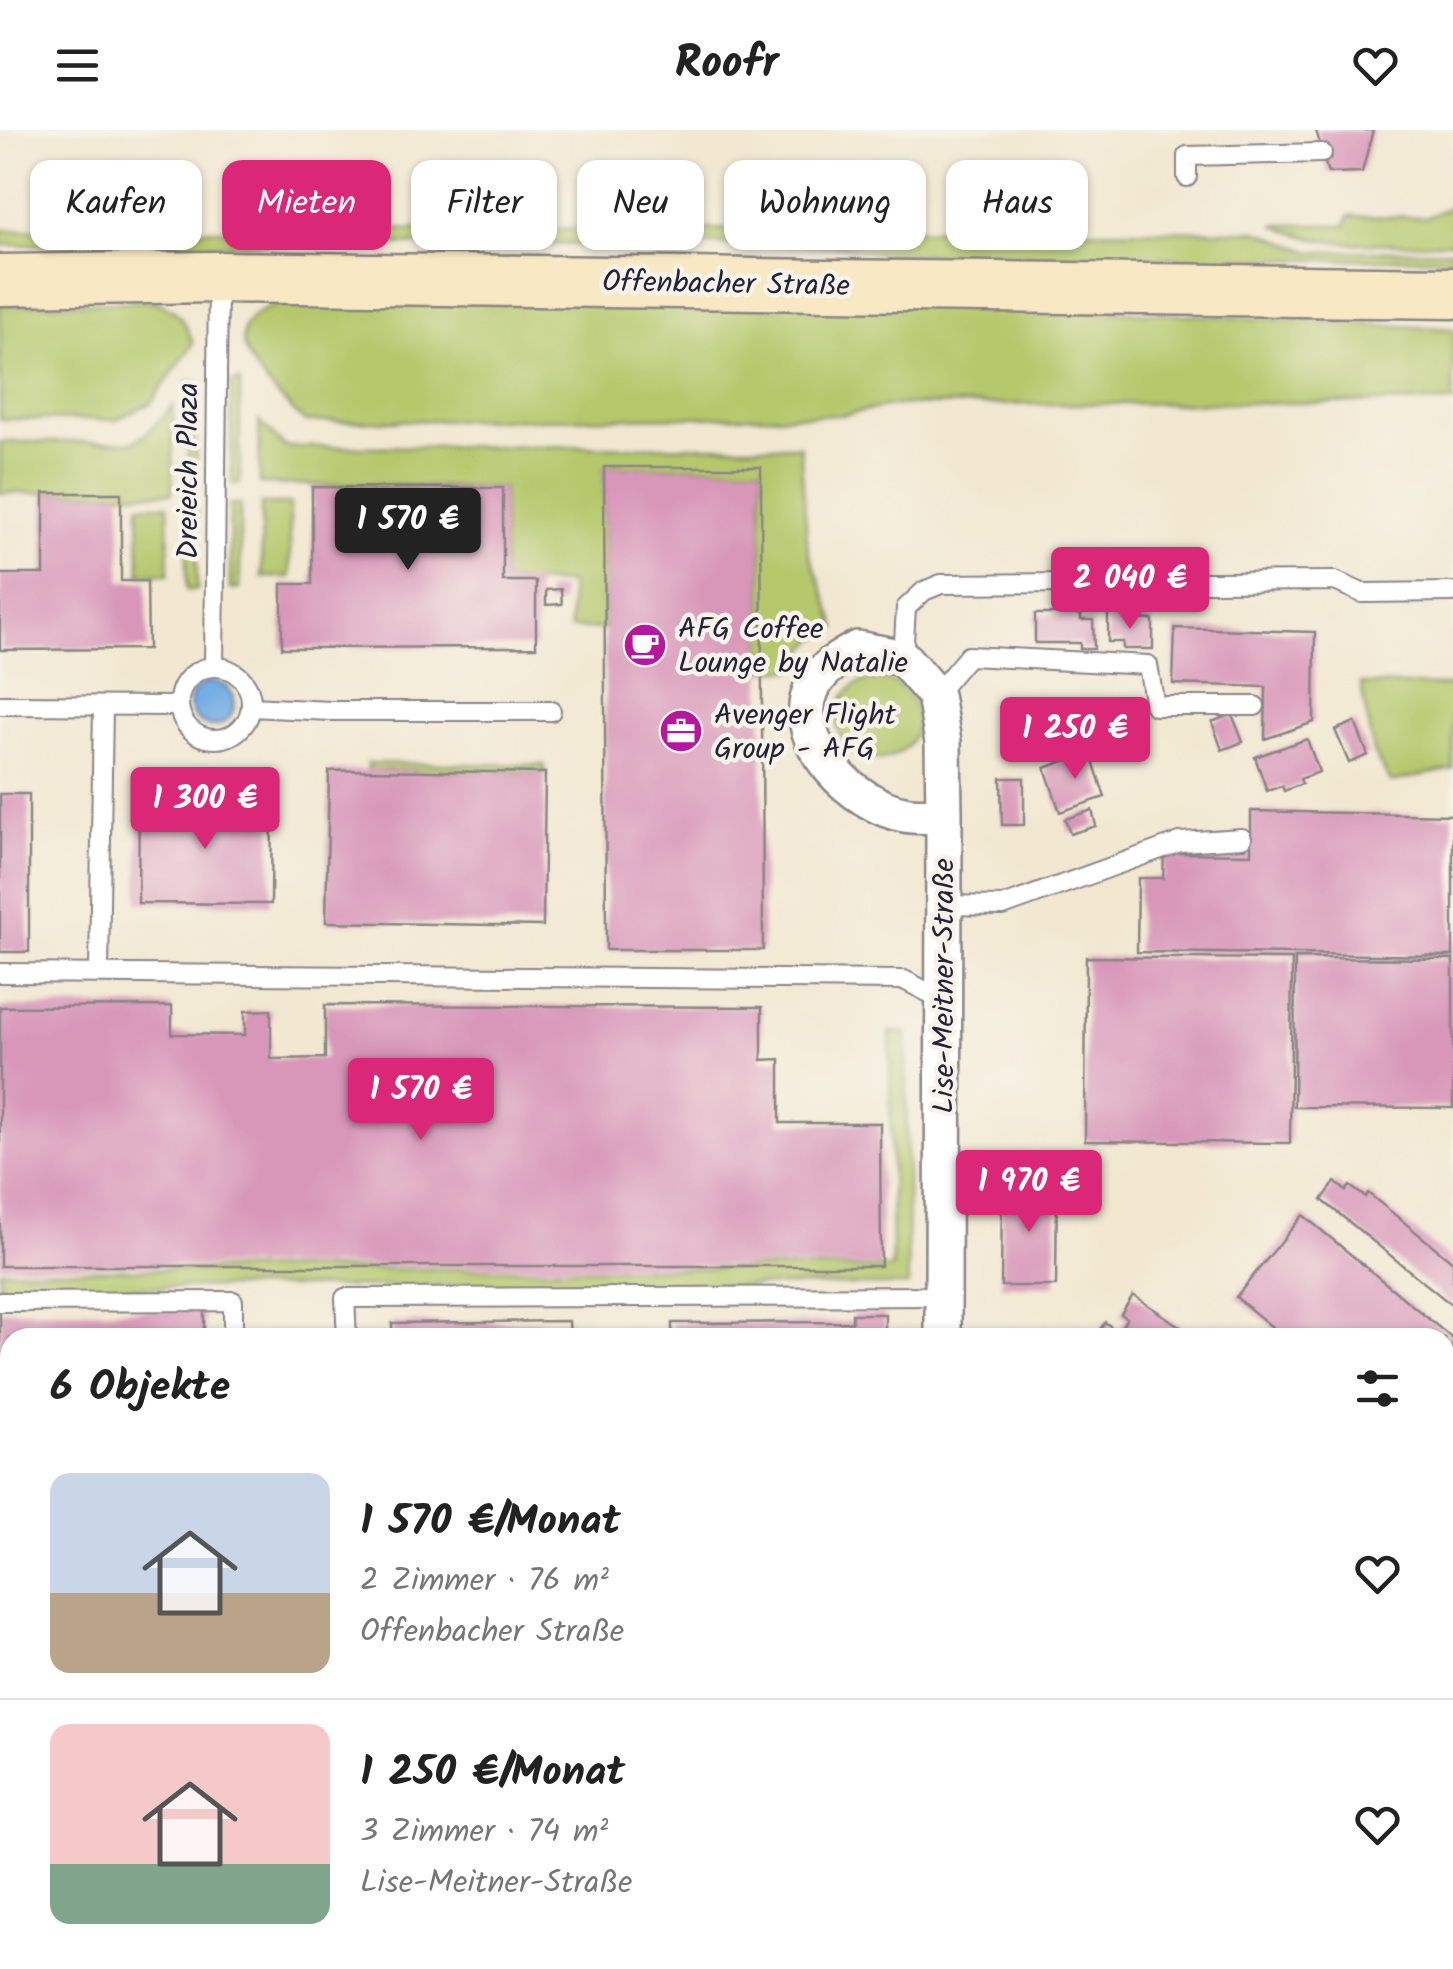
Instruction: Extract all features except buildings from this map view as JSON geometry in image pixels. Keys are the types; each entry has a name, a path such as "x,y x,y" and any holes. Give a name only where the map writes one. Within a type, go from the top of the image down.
{"street":[{"name":"Offenbacher Straße","path":"0,280 218,277 1453,293"},
{"name":"Lise-Meitner-Straße","path":"903,658 857,649 828,666 810,691 808,731 822,762 860,794 902,814 944,815"},
{"path":"903,658 935,695"},
{"name":"Lise-Meitner-Straße","path":"935,695 943,742 944,1328"}],"lane":[{"path":"1187,176 1187,156 1322,153"},
{"name":"Dreieich Plaza","path":"214,666 218,277"},
{"path":"903,658 906,608 924,591 940,584 1335,581 1362,593 1453,592"},
{"path":"935,695 968,656 1148,666 1155,706 1254,706"},
{"path":"214,666 237,674 250,695 250,707 240,729 218,739 195,734 186,725 179,706 185,681 193,673 214,666"},
{"path":"0,706 179,706"},
{"path":"99,972 103,706"},
{"path":"250,707 551,711"},
{"path":"943,905 1003,906 1180,842 1242,838"},
{"path":"0,973 904,980 943,1000"},
{"path":"346,1328 345,1298 943,1296"},
{"path":"0,1302 233,1301 233,1328"}],"green space":[{"path":"1453,205 1453,242 1339,242 1274,225 1346,225 1349,216 1428,217"},
{"path":"557,229 577,229 577,244 557,244"},
{"path":"704,229 724,229 724,244 704,244"},
{"path":"926,229 946,229 946,250 1088,250 1088,230 1257,231 1311,252 1453,250 1453,258 1315,260 880,254 860,250 926,250"},
{"path":"0,230 30,230 30,245 0,245"},
{"path":"202,230 222,230 222,245 202,245"},
{"path":"391,230 411,230 411,244 391,245"},
{"path":"323,296 1001,305 1453,329 1453,402 896,405 842,415 305,422 257,372 243,341 245,327 255,315 270,308"},
{"path":"154,301 180,316 193,344 151,403 115,420 0,419 0,305"},
{"path":"188,381 196,381 196,484 188,484"},
{"path":"240,381 240,484 232,484 231,382"},
{"path":"173,406 172,493 0,493 0,442 132,442 146,434"},
{"path":"259,421 285,447 800,446 808,550 837,628 811,644 794,670 762,670 761,467 604,467 605,629 570,628 570,584 503,581 503,488 260,484"},
{"path":"196,504 197,590 187,590 187,505"},
{"path":"230,504 240,504 240,589 230,589"},
{"path":"261,504 290,504 290,577 262,577"},
{"path":"139,505 168,505 169,574 140,574"},
{"path":"877,679 892,682 905,691 914,704 914,734 905,747 892,756 877,759 862,756 849,747 840,734 837,719 840,704 849,691 862,682"},
{"path":"1361,684 1453,686 1453,769 1391,782 1373,752"},
{"path":"368,763 544,765 545,773 368,770"},
{"path":"890,1032 906,1033 908,1285 0,1288 0,1270 892,1268"}],"water":[{"path":"212,682 228,688 234,704 228,720 212,726 196,720 190,704 196,688"}],"place":[{"name":"AFG Coffee Lounge by Natalie","path":"645,645"},
{"name":"Avenger Flight Group - AFG","path":"681,731"}]}
